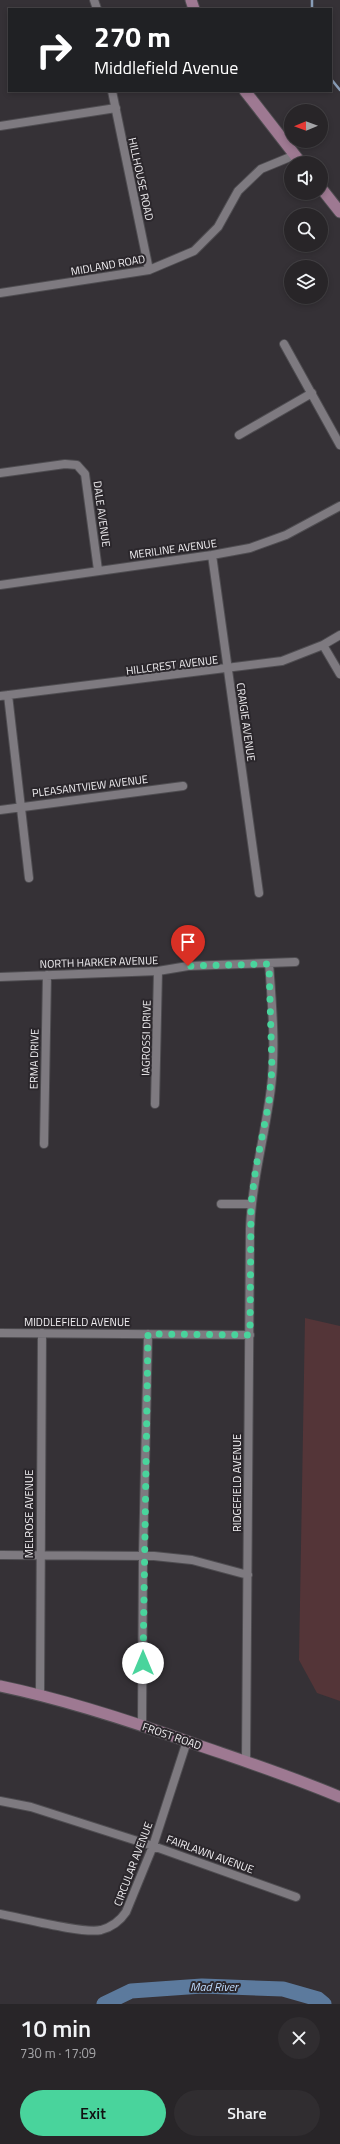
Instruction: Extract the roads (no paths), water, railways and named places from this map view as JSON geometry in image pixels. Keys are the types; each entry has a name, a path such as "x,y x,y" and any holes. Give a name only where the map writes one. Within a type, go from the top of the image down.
{"main road":[{"path":"246,92 296,156"},
{"path":"328,196 340,212"},
{"name":"FROST ROAD","path":"0,1686 40,1694 142,1725 246,1761 340,1797"}],"street":[{"name":"HILLHOUSE ROAD","path":"112,92 149,270"},
{"path":"0,126 116,108"},
{"name":"MIDLAND ROAD","path":"0,294 149,270 194,251 218,227 238,191 261,169 284,163"},
{"path":"284,344 340,445"},
{"path":"239,435 312,393"},
{"name":"DALE AVENUE","path":"0,473 65,464 77,465 85,474 98,570"},
{"name":"MERILINE AVENUE","path":"0,585 212,555 250,548 286,535 340,506"},
{"name":"CRAIGIE AVENUE","path":"212,555 259,892"},
{"name":"HILLCREST AVENUE","path":"4,695 228,669 282,661 323,645 340,635"},
{"path":"323,645 340,674"},
{"path":"4,695 29,878"},
{"name":"PLEASANTVIEW AVENUE","path":"0,810 20,806 183,786"},
{"name":"NORTH HARKER AVENUE","path":"0,977 158,971 188,966 294,962"},
{"name":"RIDGEFIELD AVENUE","path":"246,1761 251,1204 256,1167 269,1102 272,1069 269,964"},
{"name":"IAGROSSI DRIVE","path":"155,1104 158,971"},
{"name":"ERMA DRIVE","path":"44,1144 47,975"},
{"path":"221,1204 251,1204"},
{"name":"MIDDLEFIELD AVENUE","path":"0,1333 250,1335"},
{"name":"MELROSE AVENUE","path":"40,1694 42,1333"},
{"path":"142,1725 143,1556 148,1334"},
{"path":"0,1554 143,1556 192,1560 248,1575"},
{"name":"CIRCULAR AVENUE","path":"0,1914 85,1930 101,1930 120,1921 126,1912 153,1846 188,1741"},
{"name":"FAIRLAWN AVENUE","path":"0,1800 30,1807 153,1846 296,1897"}],"waterway":[{"path":"312,0 312,8"},
{"path":"332,80 340,90"},
{"name":"Mad River","path":"104,2004 131,1991 202,1986 283,1989 318,1999 324,2004"}]}
